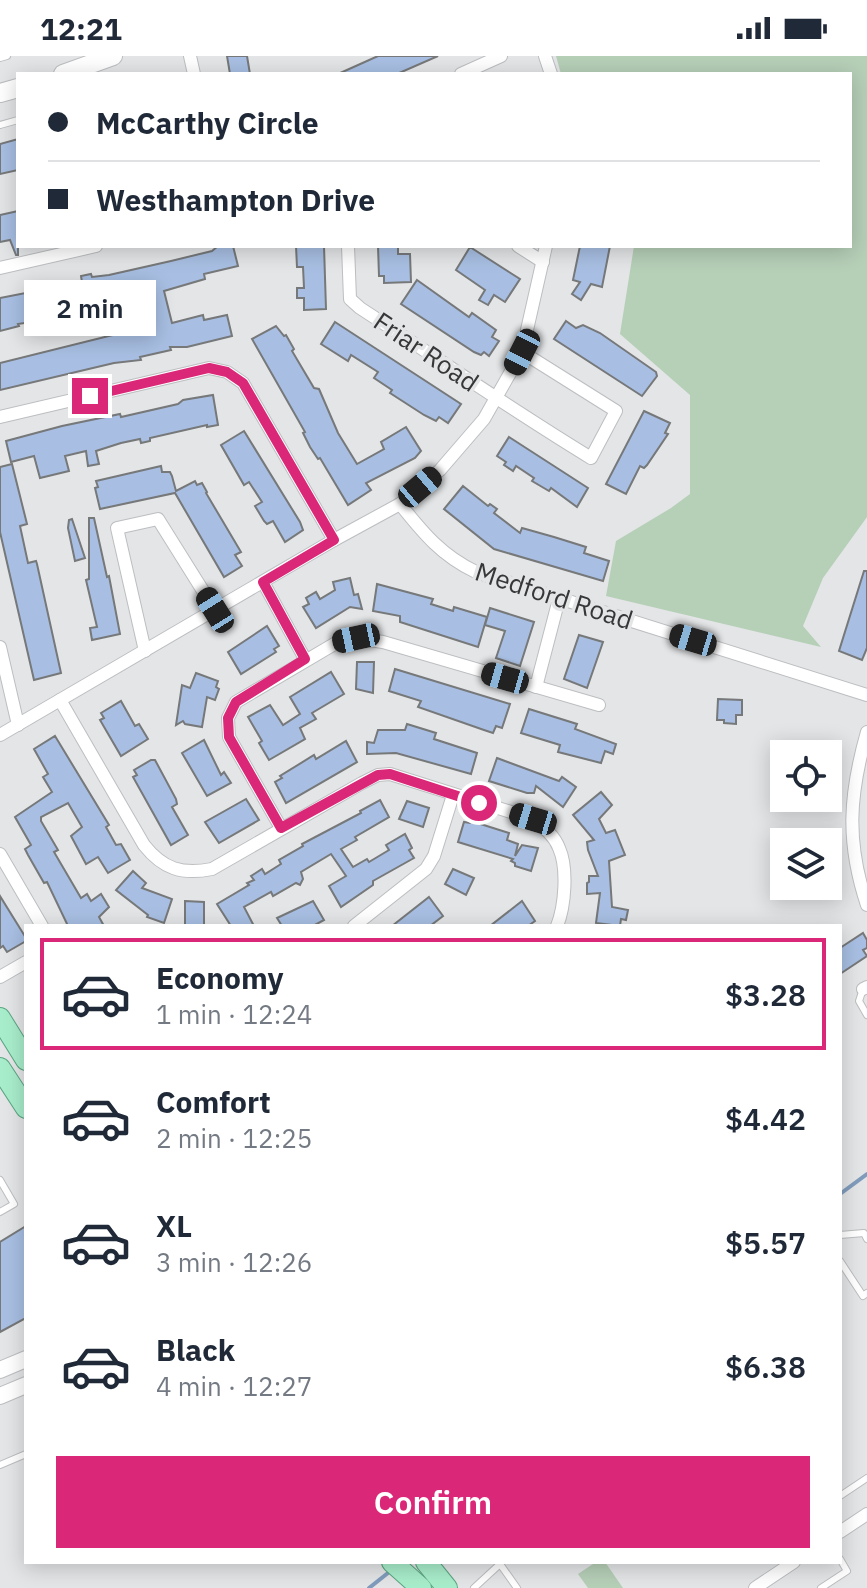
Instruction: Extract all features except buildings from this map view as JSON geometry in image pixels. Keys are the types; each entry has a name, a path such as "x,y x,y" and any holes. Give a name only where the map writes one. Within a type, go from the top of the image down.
{"main road":[{"path":"70,72 102,62"},
{"path":"0,1018 24,1057"},
{"path":"0,1068 24,1105"},
{"path":"428,1564 447,1588"}],"street":[{"path":"465,72 501,56"},
{"path":"0,268 87,248"},
{"name":"Friar Road","path":"348,248 350,299 497,401 591,458 616,411 522,352"},
{"path":"521,248 543,262"},
{"path":"0,735 400,504 440,470 465,445 497,401 522,352 546,248"},
{"path":"0,417 209,368 227,372 243,383 334,540"},
{"name":"Medford Road","path":"400,504 431,543 453,561 476,572 867,695"},
{"path":"145,651 117,528 158,519 215,610"},
{"path":"263,582 305,659"},
{"path":"536,687 559,599"},
{"path":"281,828 229,737 228,718 236,702 336,643 356,638 383,642 599,705"},
{"path":"0,647 18,725"},
{"path":"60,700 144,845 155,859 173,868 192,873 212,869 378,775 390,774 533,819 549,832 561,850 564,881 563,912 558,924"},
{"path":"867,732 854,777 852,818 853,848 867,905"},
{"path":"357,924 426,869 434,856 453,795"},
{"path":"0,854 41,924"},
{"path":"0,977 24,963"},
{"path":"0,1370 24,1360"},
{"path":"0,1396 24,1386"},
{"path":"842,1531 867,1514"},
{"path":"755,1588 780,1566"}],"lane":[{"path":"0,58 7,56"},
{"path":"865,988 859,1001 867,1015"},
{"path":"0,1180 14,1204 0,1212"},
{"path":"842,1235 864,1233 867,1239"},
{"path":"842,1264 863,1296 867,1293"},
{"path":"0,1465 24,1455"},
{"path":"842,1495 867,1478"},
{"path":"821,1588 847,1571 842,1562"},
{"path":"474,1588 499,1564"},
{"path":"501,1564 517,1588"}],"green space":[{"path":"556,56 867,56 867,517 823,578 803,626 821,647 606,596 616,541 690,494 690,395 620,334 634,248 852,248 852,72 560,72"},
{"path":"593,1564 606,1564 623,1588 588,1588 578,1574"}],"waterway":[{"path":"842,1193 867,1174"},
{"path":"369,1588 393,1569"}],"route":[{"path":"90,396 209,368 227,372 243,383 334,540 263,582 305,659 236,702 228,718 229,737 281,828 378,775 390,774 479,803"}]}
